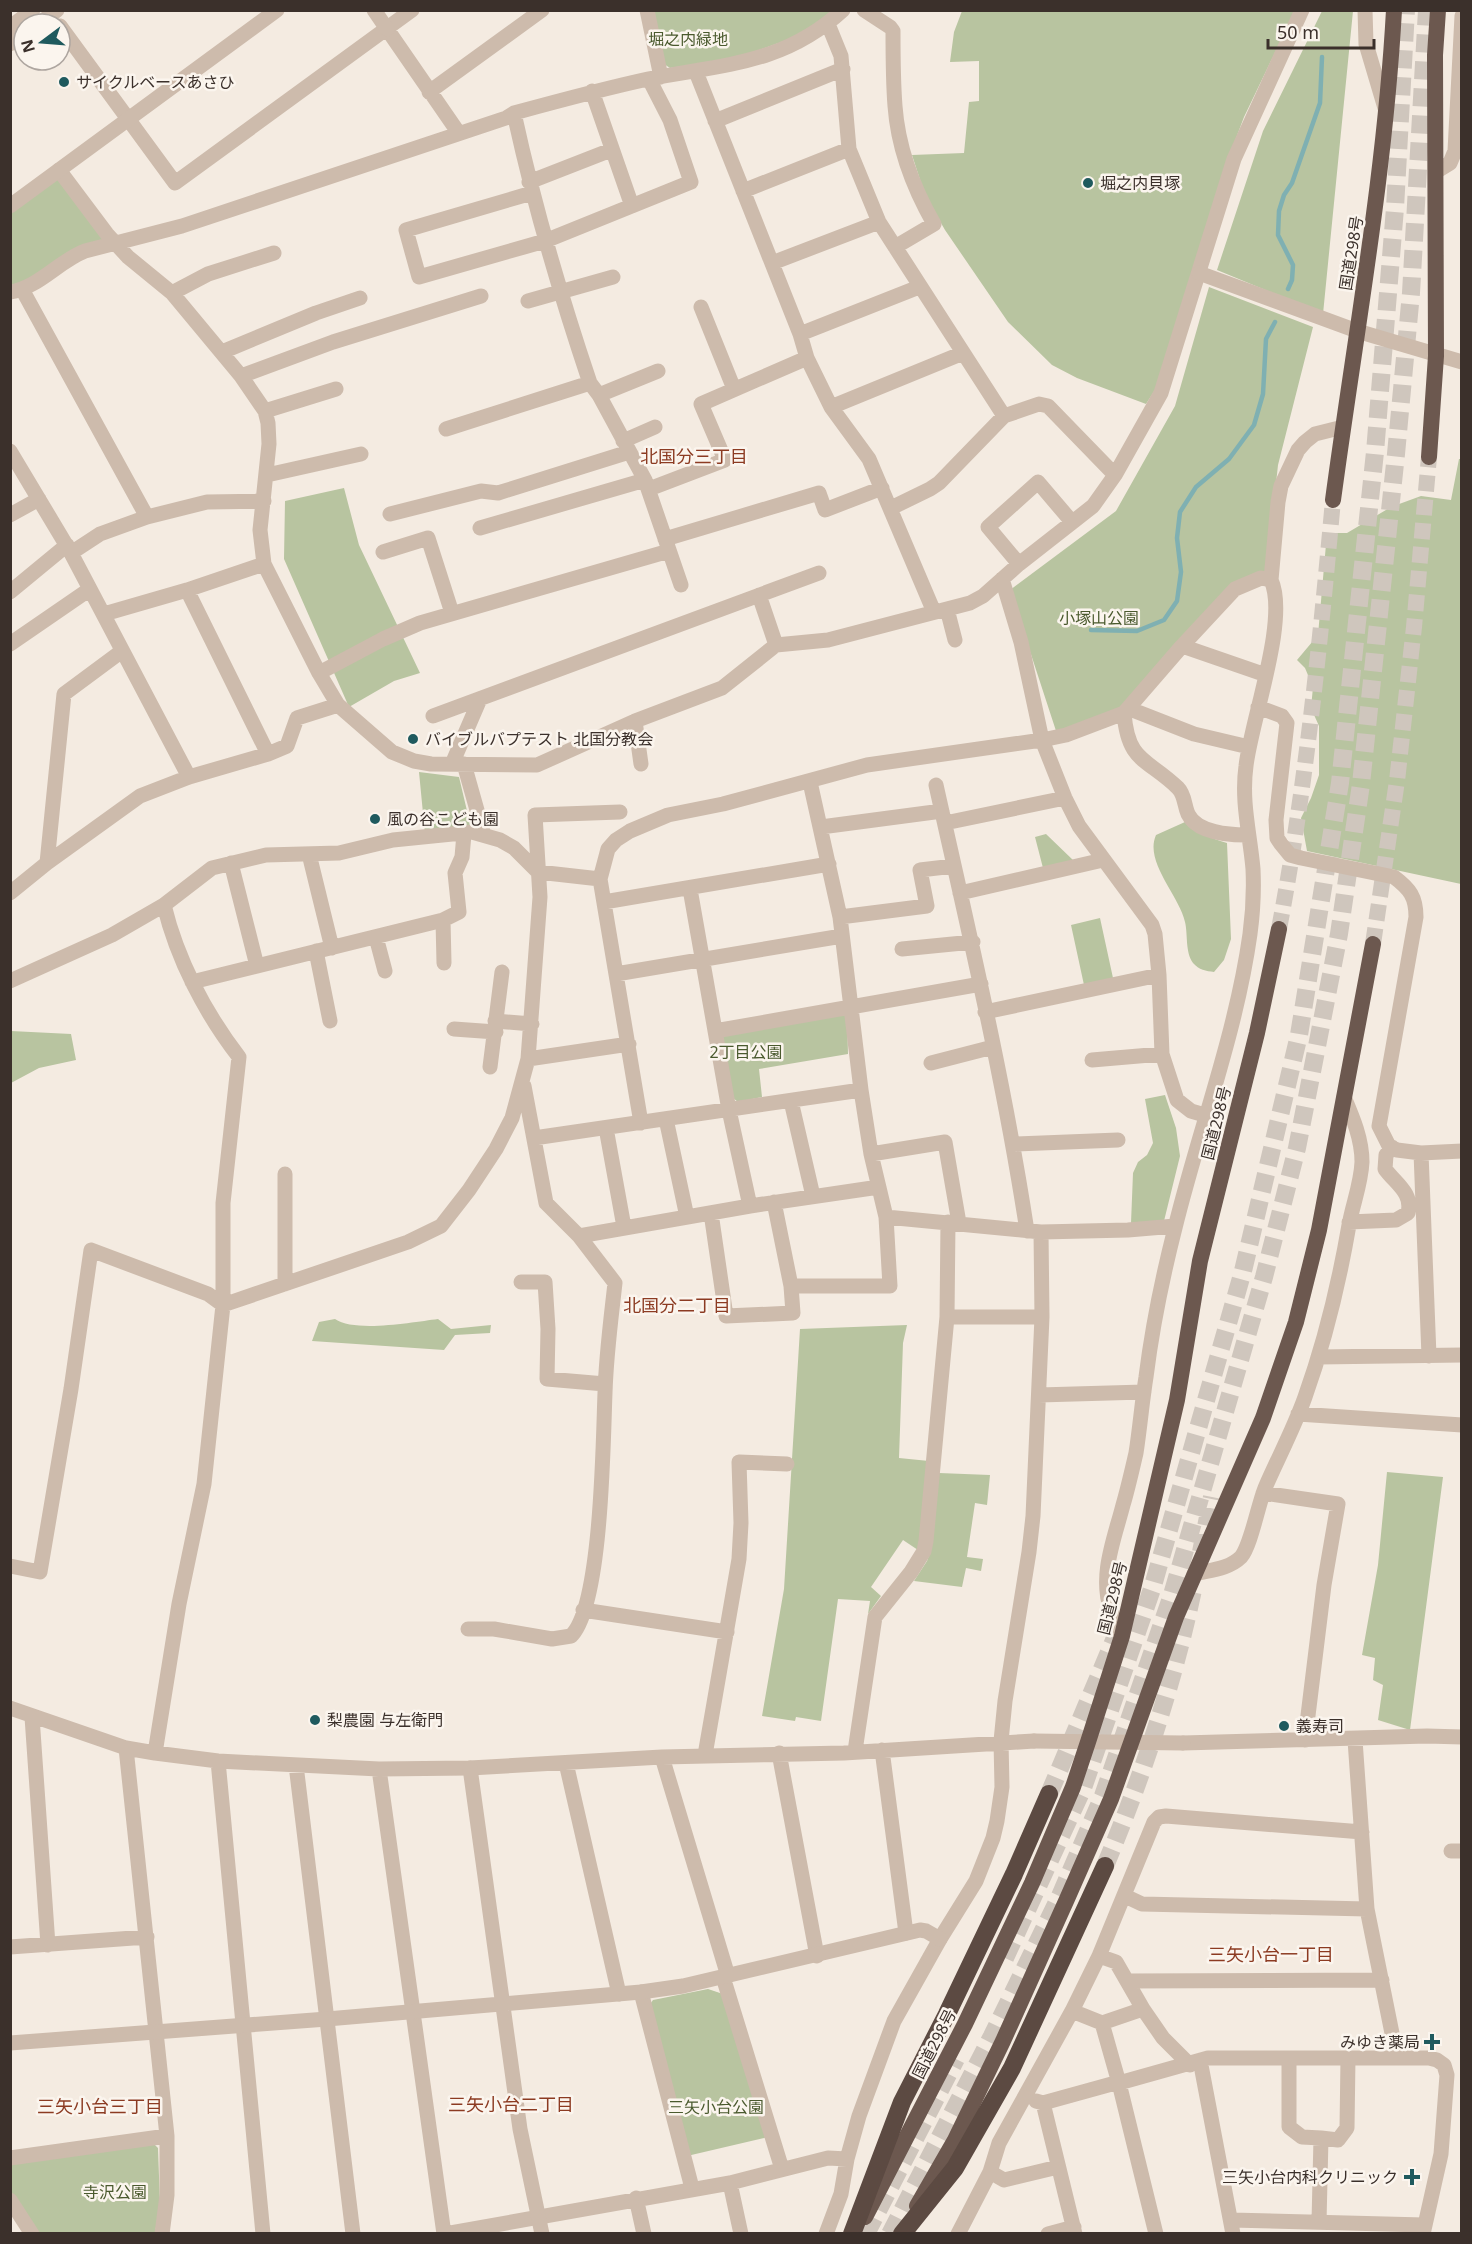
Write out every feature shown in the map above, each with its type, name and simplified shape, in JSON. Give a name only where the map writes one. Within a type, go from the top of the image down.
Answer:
[{"type":"highway","name":"国道298号","points":[[1333,500],[1377,206],[1387,114],[1394,10]]},
{"type":"highway","points":[[1429,457],[1436,356],[1435,55],[1438,10]]},
{"type":"highway","name":"国道298号","points":[[854,2234],[965,2024],[1073,1787],[1088,1742],[1122,1636],[1177,1400],[1200,1261],[1257,1033],[1279,928]]},
{"type":"highway","points":[[902,2234],[955,2140],[1003,2041],[1111,1799],[1176,1617],[1263,1418],[1296,1322],[1319,1230],[1373,944]]},
{"type":"highway","points":[[854,2234],[902,2102],[968,1971],[1049,1794]]},
{"type":"highway","points":[[902,2234],[955,2168],[1012,2068],[1106,1866]]},
{"type":"street","points":[[10,27],[33,10]]},
{"type":"street","points":[[10,206],[277,10]]},
{"type":"street","points":[[374,10],[458,132]]},
{"type":"street","points":[[72,41],[175,183],[412,10]]},
{"type":"street","points":[[429,92],[542,10]]},
{"type":"street","points":[[611,150],[531,188],[406,230],[419,277],[545,241],[691,182],[655,78],[647,10]]},
{"type":"street","points":[[147,517],[17,291],[69,257],[115,242],[182,226],[458,132],[506,118],[514,113],[592,91],[696,72],[775,54],[807,39],[843,10]]},
{"type":"street","points":[[864,10],[890,27],[893,32],[897,125],[920,199],[934,224],[895,247]]},
{"type":"street","points":[[59,170],[128,257],[172,293],[242,376],[264,411],[269,434],[260,530],[264,564],[319,673],[338,705],[392,752],[414,761],[537,765],[635,721],[722,688],[776,645],[828,640],[970,603],[983,596],[1019,564],[1093,506],[1115,475],[1161,393],[1234,159],[1302,10]]},
{"type":"street","points":[[1365,10],[1366,44],[1387,114]]},
{"type":"street","points":[[1437,171],[1450,163],[1455,151],[1461,16]]},
{"type":"street","points":[[828,24],[841,56],[849,149],[879,222],[1004,416]]},
{"type":"street","points":[[715,121],[843,69]]},
{"type":"street","points":[[696,72],[800,334],[807,358],[831,407],[869,459],[955,640]]},
{"type":"street","points":[[592,91],[632,206]]},
{"type":"street","points":[[514,113],[531,188],[560,292],[595,389],[647,484],[681,585]]},
{"type":"street","points":[[743,191],[849,149]]},
{"type":"street","points":[[772,263],[879,222]]},
{"type":"street","points":[[172,293],[208,274],[274,253]]},
{"type":"street","points":[[1199,273],[1357,331],[1461,362]]},
{"type":"street","points":[[528,301],[613,277]]},
{"type":"street","points":[[800,334],[919,287]]},
{"type":"street","points":[[242,376],[333,342],[480,296]]},
{"type":"street","points":[[222,352],[316,313],[360,298]]},
{"type":"street","points":[[700,307],[734,389]]},
{"type":"street","points":[[831,407],[963,353]]},
{"type":"street","points":[[480,528],[647,484],[725,460],[701,404],[807,358]]},
{"type":"street","points":[[446,429],[658,371]]},
{"type":"street","points":[[264,411],[336,389]]},
{"type":"street","points":[[891,508],[939,483],[1004,416],[1039,404],[1048,406],[1115,475]]},
{"type":"street","points":[[390,513],[481,491],[498,493],[626,447],[655,427]]},
{"type":"street","points":[[1122,1636],[1110,1610],[1108,1556],[1124,1505],[1135,1456],[1144,1392],[1175,1226],[1224,1055],[1250,933],[1253,899],[1252,868],[1244,794],[1249,747],[1272,644],[1276,602],[1275,588],[1271,580],[1278,502],[1281,486],[1298,450],[1315,434],[1343,427]]},
{"type":"street","points":[[10,451],[69,549],[189,777]]},
{"type":"street","points":[[267,474],[361,453]]},
{"type":"street","points":[[1019,564],[988,527],[1038,482],[1072,522]]},
{"type":"street","points":[[319,673],[383,639],[420,623],[667,545],[819,493],[825,510],[882,488]]},
{"type":"street","points":[[10,515],[39,499]]},
{"type":"street","points":[[10,592],[69,549],[100,534],[147,517],[207,502],[264,501]]},
{"type":"street","points":[[383,552],[428,538],[452,613]]},
{"type":"street","points":[[104,614],[187,590],[264,564]]},
{"type":"street","points":[[433,716],[819,573]]},
{"type":"street","points":[[641,1123],[600,879],[608,849],[615,840],[668,815],[810,782],[867,765],[1066,735],[1127,711],[1182,646],[1235,589],[1261,578],[1271,580]]},
{"type":"street","points":[[1002,579],[1021,642],[1042,740],[1065,798],[1079,826],[1152,925],[1159,975],[1162,1054],[1178,1100],[1191,1111],[1208,1116]]},
{"type":"street","points":[[10,644],[90,589]]},
{"type":"street","points":[[187,590],[268,754]]},
{"type":"street","points":[[759,595],[776,645]]},
{"type":"street","points":[[1182,646],[1266,675]]},
{"type":"street","points":[[47,862],[64,694],[122,651]]},
{"type":"street","points":[[480,699],[458,764],[484,835]]},
{"type":"street","points":[[10,893],[47,862],[140,796],[189,777],[268,754],[287,746],[297,718],[338,705]]},
{"type":"street","points":[[1258,707],[1282,716],[1287,723],[1276,820],[1277,838],[1285,850],[1301,858],[1394,877],[1407,886],[1413,895],[1416,916],[1388,1082],[1380,1116],[1383,1135],[1392,1147],[1405,1152],[1461,1151]]},
{"type":"street","points":[[1127,711],[1194,734],[1249,747]]},
{"type":"street","points":[[1127,711],[1128,738],[1135,753],[1182,792],[1188,815],[1192,820],[1199,825],[1230,835],[1247,835]]},
{"type":"street","points":[[635,721],[641,764]]},
{"type":"street","points":[[791,1286],[890,1286],[886,1217],[871,1154],[861,1090],[840,917],[810,782]]},
{"type":"street","points":[[826,2234],[841,2194],[847,2159],[862,2108],[894,2021],[976,1881],[993,1838],[1002,1787],[1001,1741],[1005,1701],[1030,1543],[1042,1317],[1034,1231],[993,1047],[973,942],[936,784]]},
{"type":"street","points":[[821,827],[944,817],[1065,798]]},
{"type":"street","points":[[223,1305],[408,1242],[441,1226],[469,1190],[496,1149],[512,1118],[523,1083],[532,1024],[540,897],[535,815],[620,812]]},
{"type":"street","points":[[10,981],[112,934],[164,905],[212,868],[266,855],[339,853],[393,840],[472,832],[514,848],[538,872],[600,879]]},
{"type":"street","points":[[192,982],[443,920],[459,912],[455,873],[462,857],[464,834]]},
{"type":"street","points":[[309,854],[332,948]]},
{"type":"street","points":[[960,892],[1036,877],[1104,860]]},
{"type":"street","points":[[231,863],[257,966]]},
{"type":"street","points":[[604,902],[829,864]]},
{"type":"street","points":[[840,917],[927,906],[920,870],[954,866]]},
{"type":"street","points":[[690,889],[729,1110],[750,1206]]},
{"type":"street","points":[[155,1753],[179,1604],[204,1484],[223,1305],[224,1203],[238,1057],[222,1035],[192,982],[169,926],[164,905]]},
{"type":"street","points":[[443,920],[444,963]]},
{"type":"street","points":[[616,974],[842,936]]},
{"type":"street","points":[[376,937],[385,971]]},
{"type":"street","points":[[902,949],[973,942]]},
{"type":"street","points":[[316,951],[330,1021]]},
{"type":"street","points":[[490,1067],[502,972]]},
{"type":"street","points":[[986,1012],[1159,975]]},
{"type":"street","points":[[715,1031],[981,984]]},
{"type":"street","points":[[454,1029],[532,1024]]},
{"type":"street","points":[[528,1059],[629,1044]]},
{"type":"street","points":[[931,1063],[993,1047]]},
{"type":"street","points":[[1092,1060],[1162,1054]]},
{"type":"street","points":[[468,1629],[494,1629],[547,1638],[571,1636],[576,1631],[589,1598],[596,1546],[605,1384],[615,1283],[579,1236],[546,1203],[523,1083]]},
{"type":"street","points":[[534,1138],[861,1090]]},
{"type":"street","points":[[1194,1574],[1223,1568],[1241,1556],[1246,1547],[1263,1492],[1298,1414],[1318,1357],[1342,1266],[1349,1222],[1359,1188],[1362,1162],[1360,1142],[1344,1097]]},
{"type":"street","points":[[791,1101],[813,1196]]},
{"type":"street","points":[[666,1119],[687,1216]]},
{"type":"street","points":[[606,1128],[624,1227]]},
{"type":"street","points":[[1014,1144],[1118,1140]]},
{"type":"street","points":[[855,1751],[875,1617],[919,1561],[926,1541],[947,1317],[953,1223],[945,1142],[871,1154]]},
{"type":"street","points":[[1349,1222],[1396,1220],[1408,1213],[1410,1206],[1406,1193],[1385,1169],[1386,1155],[1392,1147]]},
{"type":"street","points":[[1421,1153],[1429,1356]]},
{"type":"street","points":[[285,1174],[285,1284]]},
{"type":"street","points":[[579,1236],[687,1216],[879,1187]]},
{"type":"street","points":[[711,1213],[726,1316],[793,1313],[791,1286],[774,1202]]},
{"type":"street","points":[[886,1217],[1034,1231],[1128,1230],[1175,1226]]},
{"type":"street","points":[[10,1566],[40,1572],[71,1389],[91,1250],[208,1294],[223,1305]]},
{"type":"street","points":[[521,1282],[545,1282],[548,1379],[605,1384]]},
{"type":"street","points":[[947,1317],[1042,1317]]},
{"type":"street","points":[[1318,1357],[1461,1355]]},
{"type":"street","points":[[1039,1395],[1144,1392]]},
{"type":"street","points":[[1298,1414],[1461,1425]]},
{"type":"street","points":[[705,1755],[739,1559],[741,1523],[739,1462],[787,1464]]},
{"type":"street","points":[[1263,1492],[1338,1504],[1324,1585],[1305,1740]]},
{"type":"street","points":[[583,1610],[727,1632]]},
{"type":"street","points":[[10,1708],[126,1748],[155,1753],[218,1761],[379,1769],[470,1768],[705,1755],[882,1750],[1034,1740],[1183,1743],[1461,1737]]},
{"type":"street","points":[[33,1717],[48,1945]]},
{"type":"street","points":[[1355,1740],[1367,1909],[1396,2058]]},
{"type":"street","points":[[126,1748],[167,2136],[167,2195],[162,2234]]},
{"type":"street","points":[[882,1750],[906,1933]]},
{"type":"street","points":[[779,1753],[817,1956]]},
{"type":"street","points":[[662,1757],[782,2169]]},
{"type":"street","points":[[218,1761],[263,2234]]},
{"type":"street","points":[[566,1763],[620,1994]]},
{"type":"street","points":[[296,1765],[353,2234]]},
{"type":"street","points":[[470,1768],[520,2129],[542,2234]]},
{"type":"street","points":[[379,1769],[445,2234],[730,2183],[828,2158],[847,2159]]},
{"type":"street","points":[[958,2234],[990,2172],[999,2144],[1100,1956],[1154,1822],[1159,1816],[1362,1832]]},
{"type":"street","points":[[1125,1896],[1142,1904],[1367,1909]]},
{"type":"street","points":[[10,2043],[640,1992],[683,1986],[920,1930],[940,1939]]},
{"type":"street","points":[[10,1947],[147,1937]]},
{"type":"street","points":[[1025,2096],[1040,2104],[1195,2063],[1208,2058],[1437,2060],[1444,2065],[1447,2075],[1441,2154],[1424,2229],[1319,2222],[1232,2227],[1195,2063],[1163,2038],[1116,1962],[1100,1956]]},
{"type":"street","points":[[1127,1981],[1382,1980]]},
{"type":"street","points":[[640,1992],[692,2188]]},
{"type":"street","points":[[1072,2011],[1102,2023],[1143,2009]]},
{"type":"street","points":[[1102,2023],[1156,2234]]},
{"type":"street","points":[[1289,2059],[1289,2127],[1302,2137],[1338,2140],[1347,2128],[1348,2058]]},
{"type":"street","points":[[1044,2103],[1074,2230],[1048,2234]]},
{"type":"street","points":[[10,2158],[167,2136]]},
{"type":"street","points":[[1319,2222],[1321,2138]]},
{"type":"street","points":[[990,2172],[1004,2180],[1058,2167]]},
{"type":"street","points":[[730,2183],[741,2234]]},
{"type":"street","points":[[636,2198],[644,2234]]},
{"type":"street","points":[[10,2200],[32,2234]]},
{"type":"green space","name":"堀之内緑地","points":[[656,10],[835,11],[804,34],[731,60],[670,68],[664,64],[653,14]]},
{"type":"green space","points":[[962,11],[1295,11],[1244,117],[1229,157],[1155,390],[1146,404],[1077,378],[1052,365],[1008,322],[945,230],[925,195],[912,155],[964,153],[969,102],[979,101],[979,61],[950,62],[954,32]]},
{"type":"green space","points":[[1322,11],[1353,11],[1323,314],[1217,270],[1263,131]]},
{"type":"green space","points":[[59,170],[115,242],[11,292],[10,206]]},
{"type":"green space","name":"小塚山公園","points":[[1209,287],[1313,327],[1278,465],[1266,576],[1228,589],[1125,708],[1058,737],[1010,590],[1116,511],[1175,406]]},
{"type":"green space","points":[[1459,459],[1461,459],[1461,884],[1307,851],[1301,818],[1319,775],[1319,726],[1311,708],[1313,687],[1305,668],[1297,660],[1318,635],[1327,533],[1347,533],[1391,507],[1421,496],[1451,500]]},
{"type":"green space","points":[[344,488],[359,545],[420,673],[394,681],[349,707],[284,559],[285,501]]},
{"type":"green space","points":[[419,772],[459,777],[472,832],[425,834]]},
{"type":"green space","points":[[1185,822],[1198,833],[1227,843],[1231,939],[1224,960],[1214,972],[1200,969],[1190,959],[1182,912],[1158,867],[1155,856],[1156,835]]},
{"type":"green space","points":[[1046,834],[1074,861],[1043,868],[1035,837]]},
{"type":"green space","points":[[1100,918],[1113,978],[1084,985],[1071,925]]},
{"type":"green space","name":"2丁目公園","points":[[847,1012],[848,1054],[759,1069],[762,1097],[738,1102],[733,1098],[722,1034]]},
{"type":"green space","points":[[11,1031],[71,1034],[76,1060],[39,1068],[11,1083]]},
{"type":"green space","points":[[1165,1095],[1176,1128],[1180,1156],[1164,1221],[1131,1223],[1133,1173],[1138,1162],[1147,1155],[1153,1143],[1145,1099]]},
{"type":"green space","points":[[335,1319],[344,1323],[370,1326],[438,1319],[451,1329],[491,1325],[490,1333],[455,1335],[444,1350],[312,1341],[319,1322]]},
{"type":"green space","points":[[907,1325],[903,1343],[899,1458],[929,1461],[918,1550],[903,1540],[871,1587],[881,1596],[868,1614],[870,1601],[838,1599],[821,1721],[796,1717],[795,1721],[762,1716],[784,1589],[800,1329]]},
{"type":"green space","points":[[1387,1472],[1443,1477],[1410,1730],[1378,1720],[1383,1685],[1373,1680],[1375,1658],[1362,1655],[1378,1565]]},
{"type":"green space","points":[[939,1473],[990,1475],[987,1505],[975,1503],[967,1557],[983,1559],[981,1571],[966,1568],[962,1587],[914,1581],[930,1553]]},
{"type":"green space","name":"三矢小台公園","points":[[708,1989],[723,1994],[768,2137],[687,2156],[648,2007],[653,2000]]},
{"type":"green space","name":"寺沢公園","points":[[153,2143],[158,2148],[160,2204],[155,2233],[36,2233],[11,2195],[10,2164]]},
{"type":"waterway","points":[[1288,289],[1292,280],[1293,265],[1278,235],[1279,211],[1284,195],[1292,183],[1320,103],[1322,57]]},
{"type":"waterway","points":[[1091,630],[1137,631],[1164,620],[1177,601],[1181,572],[1177,538],[1180,512],[1196,487],[1229,459],[1254,425],[1263,394],[1266,339],[1275,322]]},
{"type":"tunnel","points":[[1005,1958],[1083,1788],[1152,1589],[1243,1271],[1299,1035],[1340,783],[1375,452],[1395,208],[1406,10]]},
{"type":"tunnel","points":[[890,2234],[992,2036],[1060,1896],[1103,1796],[1172,1595],[1264,1277],[1297,1148],[1339,934],[1361,784],[1411,293],[1427,10]]},
{"type":"tunnel","points":[[1373,944],[1397,781],[1429,457]]},
{"type":"tunnel","points":[[1279,929],[1305,769],[1333,500]]},
{"type":"tunnel","points":[[1201,1552],[1212,1497]]},
{"type":"tunnel","points":[[1105,1866],[1156,1728],[1177,1657],[1194,1585]]},
{"type":"tunnel","points":[[1049,1794],[1115,1638]]},
{"type":"tunnel","points":[[866,2234],[956,2059]]},
{"type":"place","name":"サイクルベースあさひ","points":[[64,82]]},
{"type":"place","name":"堀之内貝塚","points":[[1088,183]]},
{"type":"place","name":"バイブルバプテスト 北国分教会","points":[[413,739]]},
{"type":"place","name":"風の谷こども園","points":[[375,819]]},
{"type":"place","name":"梨農園 与左衛門","points":[[315,1720]]},
{"type":"place","name":"義寿司","points":[[1284,1726]]},
{"type":"place","name":"みゆき薬局","points":[[1432,2042]]},
{"type":"place","name":"三矢小台内科クリニック","points":[[1412,2177]]},
{"type":"district","name":"北国分三丁目","points":[[694,456]]},
{"type":"district","name":"北国分二丁目","points":[[677,1305]]},
{"type":"district","name":"三矢小台一丁目","points":[[1271,1954]]},
{"type":"district","name":"三矢小台二丁目","points":[[511,2104]]},
{"type":"district","name":"三矢小台三丁目","points":[[100,2106]]}]
